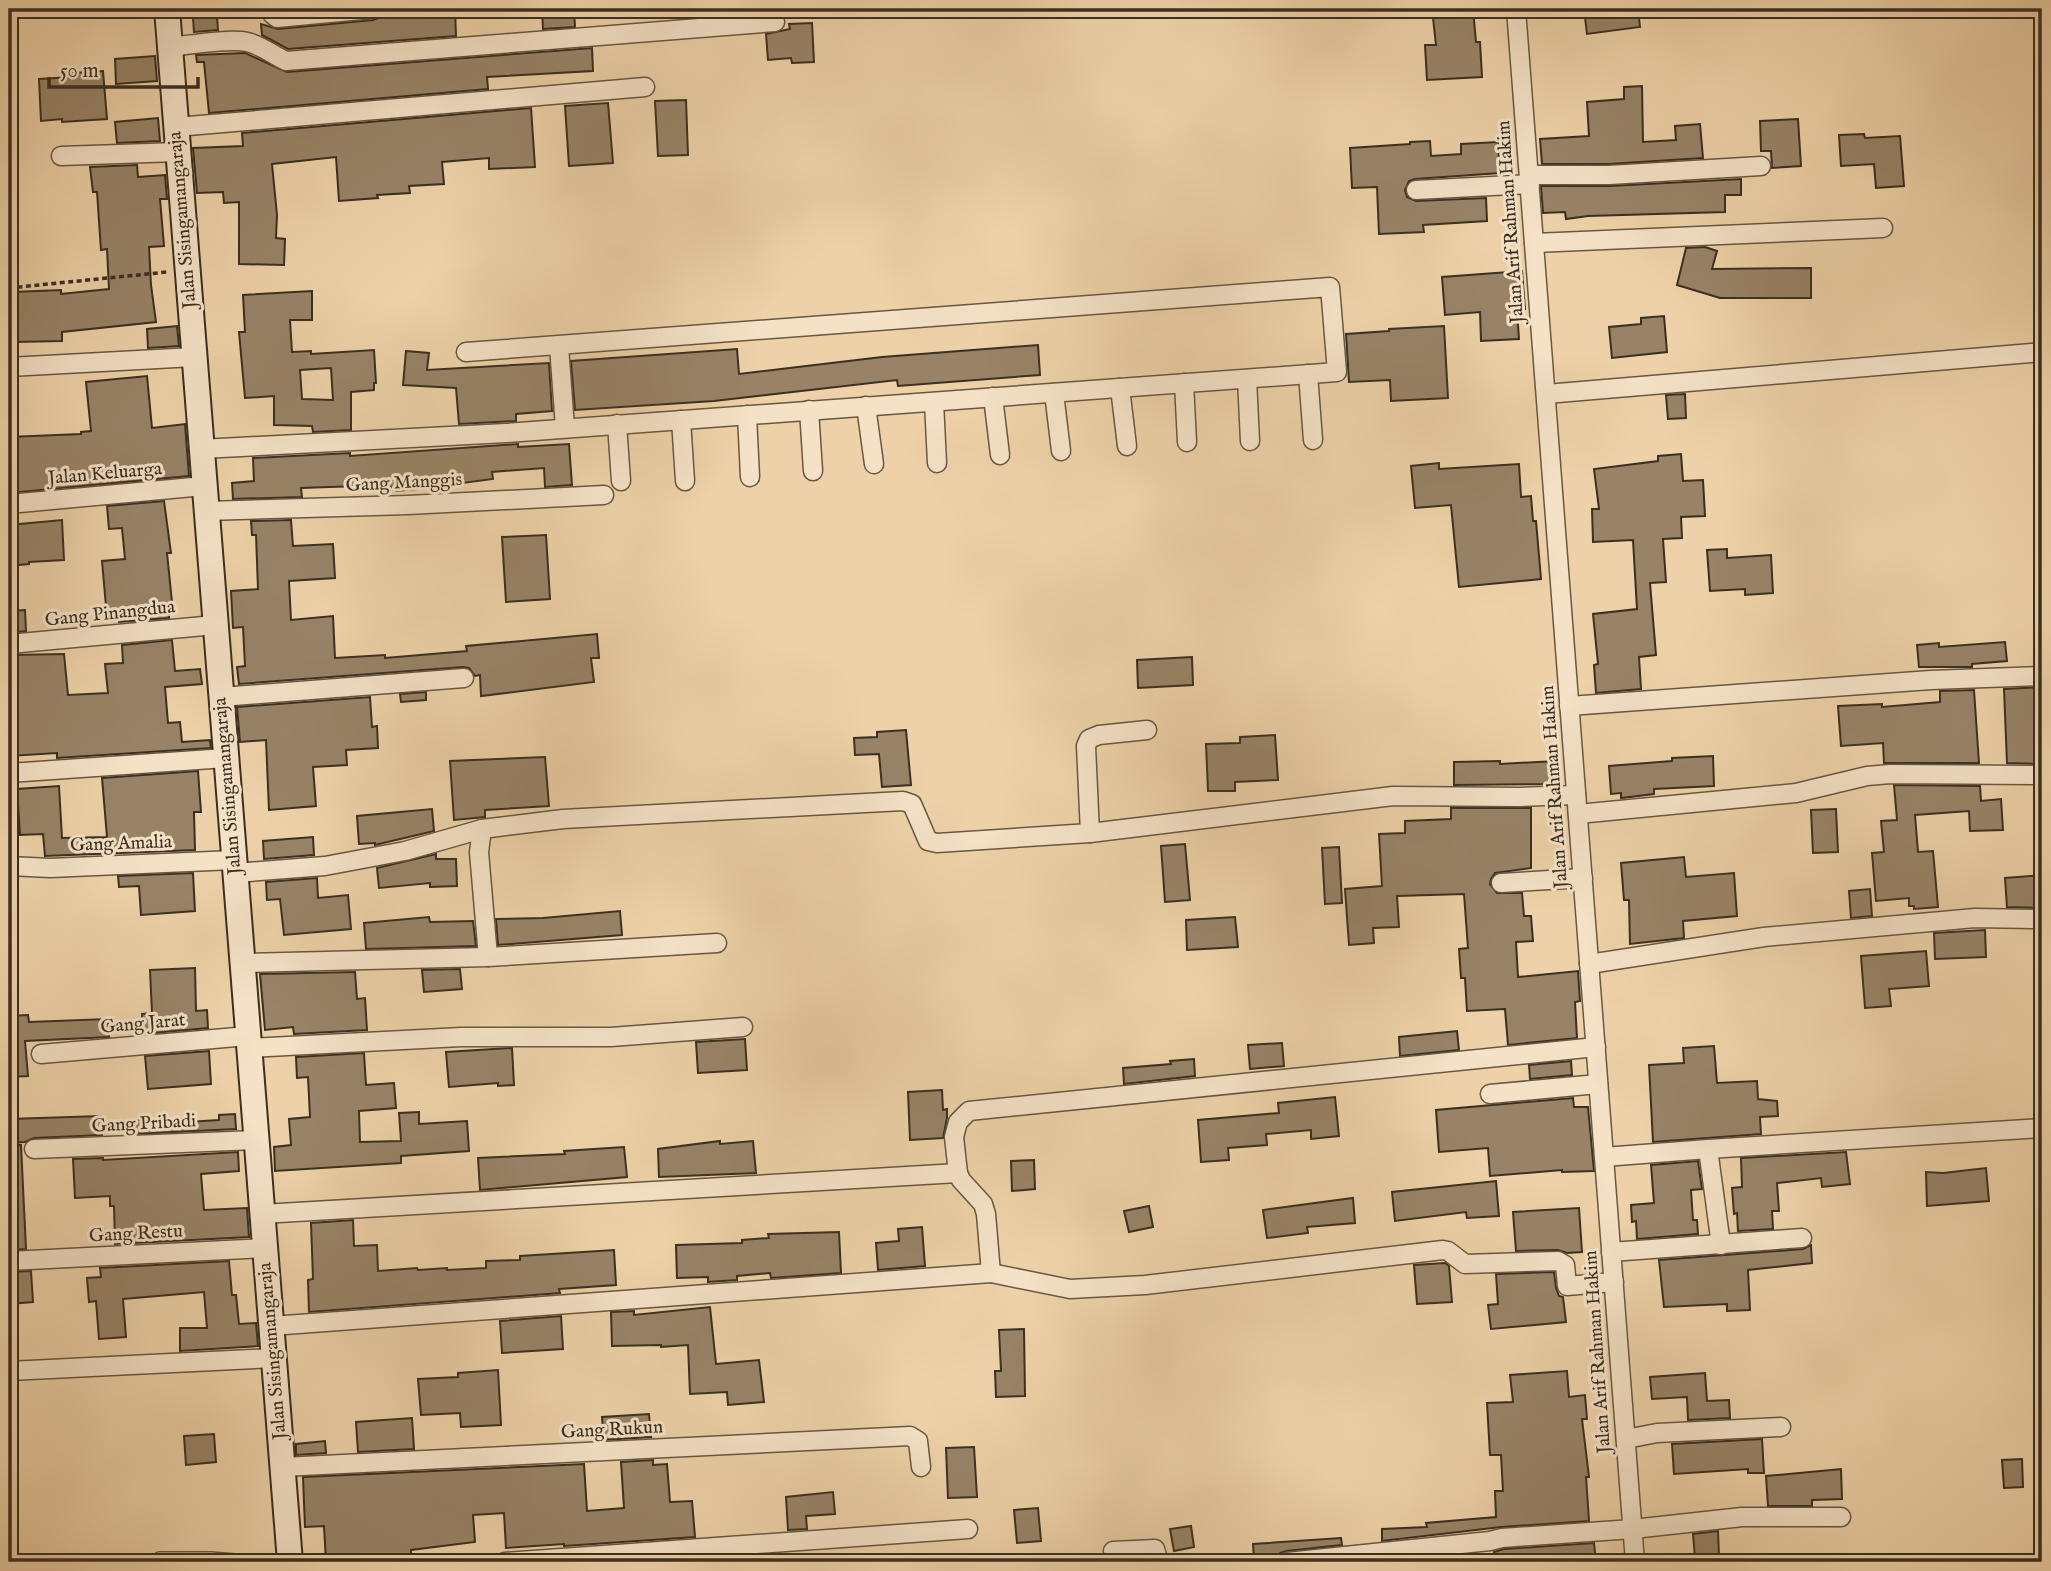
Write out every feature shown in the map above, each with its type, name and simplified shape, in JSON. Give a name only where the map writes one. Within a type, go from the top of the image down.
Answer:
[{"type":"street","name":"Jalan Sisingamangaraja","points":[[167,9],[290,1562]]},
{"type":"street","points":[[271,9],[277,18],[372,9]]},
{"type":"street","name":"Jalan Arif Rahman Hakim","points":[[1516,9],[1635,1562]]},
{"type":"street","points":[[169,47],[243,41],[257,45],[286,61],[775,22]]},
{"type":"street","points":[[176,127],[645,87]]},
{"type":"street","points":[[61,156],[178,152]]},
{"type":"street","points":[[1416,190],[1529,179],[1761,166]]},
{"type":"street","points":[[1534,243],[1883,228]]},
{"type":"street","points":[[201,449],[565,428],[1337,372],[1330,287],[466,352]]},
{"type":"street","points":[[559,346],[565,428]]},
{"type":"street","points":[[1546,394],[2042,352]]},
{"type":"street","points":[[9,367],[194,357]]},
{"type":"street","points":[[1308,374],[1313,440]]},
{"type":"street","points":[[1247,379],[1250,441]]},
{"type":"street","points":[[1184,383],[1187,442]]},
{"type":"street","points":[[1120,388],[1127,446]]},
{"type":"street","points":[[1054,393],[1060,451]]},
{"type":"street","points":[[993,397],[1000,455]]},
{"type":"street","points":[[934,402],[937,463]]},
{"type":"street","points":[[866,406],[874,464]]},
{"type":"street","points":[[809,410],[813,471]]},
{"type":"street","points":[[747,415],[750,477]]},
{"type":"street","points":[[681,420],[685,481]]},
{"type":"street","points":[[617,424],[621,481]]},
{"type":"street","name":"Jalan Keluarga","points":[[9,504],[204,486]]},
{"type":"street","name":"Gang Manggis","points":[[206,511],[408,505],[604,495]]},
{"type":"street","name":"Gang Pinangdua","points":[[9,644],[215,625]]},
{"type":"street","points":[[1569,706],[1931,680],[2042,676]]},
{"type":"street","points":[[221,697],[464,678]]},
{"type":"street","points":[[1147,730],[1099,735],[1089,739],[1086,746],[1090,833],[1393,796],[1576,795]]},
{"type":"street","points":[[9,773],[226,758]]},
{"type":"street","points":[[1578,814],[1796,793],[1867,776],[1890,774],[2042,775]]},
{"type":"street","name":"Gang Amalia","points":[[9,866],[326,866],[405,851],[482,829],[563,819],[903,802],[912,804],[928,841],[937,843],[1090,833]]},
{"type":"street","points":[[482,829],[479,852],[488,957]]},
{"type":"street","points":[[1501,883],[1583,878]]},
{"type":"street","points":[[1589,964],[1764,937],[1975,918],[2042,919]]},
{"type":"street","points":[[242,962],[488,957],[717,943]]},
{"type":"street","name":"Gang Jarat","points":[[41,1054],[249,1042],[611,1037],[743,1027]]},
{"type":"street","points":[[991,1273],[983,1203],[958,1174],[954,1137],[958,1122],[969,1111],[1595,1047]]},
{"type":"street","points":[[1490,1094],[1598,1084]]},
{"type":"street","points":[[1604,1157],[2042,1128]]},
{"type":"street","name":"Gang Pribadi","points":[[34,1149],[256,1140]]},
{"type":"street","points":[[1709,1150],[1721,1245]]},
{"type":"street","points":[[262,1214],[958,1174]]},
{"type":"street","points":[[1611,1252],[1802,1238]]},
{"type":"street","name":"Gang Restu","points":[[9,1261],[265,1248]]},
{"type":"street","points":[[271,1326],[991,1273],[1070,1289],[1145,1284],[1443,1250],[1465,1264],[1559,1261],[1565,1265],[1567,1286],[1614,1282]]},
{"type":"street","points":[[9,1371],[274,1358]]},
{"type":"street","points":[[1626,1439],[1657,1433],[1781,1427]]},
{"type":"street","name":"Gang Rukun","points":[[282,1467],[910,1436],[918,1441],[921,1467]]},
{"type":"street","points":[[1287,1562],[1502,1538],[1633,1529],[1742,1517],[1841,1517]]},
{"type":"street","points":[[505,1562],[968,1528]]},
{"type":"street","points":[[1113,1551],[1155,1549],[1159,1562]]},
{"type":"lane","points":[[159,1557],[211,1557],[272,1562]]},
{"type":"path","points":[[9,288],[187,271]]},
{"type":"building","points":[[386,9],[455,9],[456,36],[288,49],[262,35],[261,24],[278,29],[373,20],[379,18]]},
{"type":"building","points":[[542,9],[574,9],[575,27],[543,29]]},
{"type":"building","points":[[1432,9],[1473,9],[1476,42],[1480,42],[1482,77],[1427,80],[1425,45],[1436,45]]},
{"type":"building","points":[[1584,9],[1638,9],[1640,27],[1587,34]]},
{"type":"building","points":[[217,16],[218,30],[194,32],[193,18]]},
{"type":"building","points":[[812,23],[814,62],[792,63],[791,58],[768,60],[766,34],[790,29],[789,24]]},
{"type":"building","points":[[592,48],[593,71],[487,77],[488,89],[209,113],[204,62],[197,62],[196,55],[245,53],[287,72]]},
{"type":"building","points":[[155,56],[157,81],[116,84],[115,59]]},
{"type":"building","points":[[103,71],[107,119],[41,121],[39,79],[73,77],[73,73]]},
{"type":"building","points":[[1642,86],[1643,142],[1676,140],[1675,126],[1700,124],[1703,158],[1609,164],[1542,164],[1540,139],[1589,136],[1587,102],[1624,99],[1624,87]]},
{"type":"building","points":[[686,100],[688,155],[658,156],[655,101]]},
{"type":"building","points":[[608,103],[613,163],[569,166],[565,106]]},
{"type":"building","points":[[531,108],[535,167],[489,169],[489,158],[442,162],[444,184],[409,186],[410,193],[339,201],[336,157],[272,164],[277,215],[276,238],[285,239],[284,265],[239,264],[239,202],[224,203],[223,192],[197,193],[193,148],[243,146],[242,133]]},
{"type":"building","points":[[158,118],[160,141],[117,143],[115,122]]},
{"type":"building","points":[[1798,119],[1801,166],[1772,168],[1771,151],[1761,151],[1760,121]]},
{"type":"building","points":[[1864,134],[1865,138],[1900,136],[1904,186],[1876,188],[1874,164],[1841,166],[1839,135]]},
{"type":"building","points":[[1430,141],[1431,156],[1461,154],[1461,144],[1498,142],[1500,173],[1415,179],[1409,181],[1405,190],[1407,197],[1416,201],[1486,198],[1487,221],[1423,225],[1424,232],[1379,234],[1377,187],[1352,188],[1350,148]]},
{"type":"building","points":[[137,165],[138,177],[165,175],[167,199],[160,199],[164,246],[149,247],[156,322],[62,332],[62,341],[15,342],[13,292],[61,290],[61,294],[109,289],[107,249],[101,250],[97,192],[93,192],[90,167]]},
{"type":"building","points":[[1741,179],[1741,195],[1725,195],[1725,212],[1566,219],[1565,212],[1543,213],[1541,186],[1610,186]]},
{"type":"building","points":[[1705,247],[1717,251],[1712,269],[1811,268],[1811,298],[1720,298],[1677,285],[1686,248]]},
{"type":"building","points":[[1522,271],[1525,309],[1517,310],[1519,339],[1481,341],[1480,312],[1445,315],[1442,277]]},
{"type":"building","points":[[312,291],[312,320],[290,320],[292,352],[311,351],[311,354],[374,350],[374,390],[351,392],[351,430],[313,432],[312,426],[274,425],[274,396],[245,398],[239,332],[245,332],[243,295]],"holes":[[[331,368],[333,400],[302,399],[300,370]]]},
{"type":"building","points":[[1664,316],[1667,352],[1612,358],[1609,327],[1641,324],[1641,318]]},
{"type":"building","points":[[177,326],[179,346],[148,348],[147,329]]},
{"type":"building","points":[[1444,326],[1448,398],[1391,401],[1390,380],[1349,382],[1346,334]]},
{"type":"building","points":[[1038,345],[1040,375],[898,386],[897,380],[714,401],[575,410],[571,361],[737,349],[739,374],[882,357]]},
{"type":"building","points":[[406,351],[429,353],[427,370],[549,363],[552,411],[516,414],[516,421],[459,424],[456,388],[403,385]]},
{"type":"building","points":[[147,376],[152,428],[185,424],[189,476],[9,493],[9,437],[81,434],[91,431],[86,382]]},
{"type":"building","points":[[1685,394],[1686,418],[1668,419],[1666,395]]},
{"type":"building","points":[[518,444],[518,447],[569,444],[572,485],[545,487],[544,468],[492,472],[493,479],[447,485],[448,492],[430,492],[430,488],[396,491],[396,487],[359,489],[359,486],[301,488],[302,497],[233,499],[232,483],[254,481],[253,458],[350,453],[350,456]]},
{"type":"building","points":[[1681,454],[1683,481],[1703,480],[1705,516],[1681,517],[1682,538],[1663,539],[1666,582],[1650,583],[1656,655],[1639,657],[1641,689],[1596,693],[1594,665],[1598,664],[1593,614],[1637,609],[1633,540],[1593,542],[1592,509],[1599,509],[1594,469],[1658,461],[1658,456]]},
{"type":"building","points":[[1439,463],[1439,469],[1519,464],[1521,497],[1531,496],[1533,521],[1536,521],[1541,579],[1459,587],[1451,505],[1415,508],[1411,466]]},
{"type":"building","points":[[164,501],[171,553],[167,553],[173,612],[169,612],[169,618],[119,622],[119,617],[107,618],[102,561],[125,559],[122,528],[109,529],[107,506]]},
{"type":"building","points":[[62,520],[64,560],[9,566],[9,525]]},
{"type":"building","points":[[291,520],[293,546],[333,544],[335,578],[289,581],[291,620],[333,616],[335,658],[385,655],[385,658],[467,651],[466,646],[597,634],[599,658],[591,658],[594,682],[481,696],[480,675],[475,676],[469,668],[463,667],[239,684],[237,667],[245,666],[243,627],[233,628],[231,591],[258,589],[256,535],[252,535],[251,521]]},
{"type":"building","points":[[546,535],[550,599],[506,602],[502,537]]},
{"type":"building","points":[[1727,549],[1727,558],[1771,555],[1773,593],[1745,595],[1745,589],[1710,591],[1707,550]]},
{"type":"building","points":[[25,610],[26,631],[9,633],[9,611]]},
{"type":"building","points":[[172,640],[175,671],[200,669],[202,684],[165,687],[168,723],[180,722],[182,742],[210,740],[211,748],[57,758],[57,753],[9,756],[9,734],[12,734],[9,655],[64,654],[68,695],[108,693],[105,664],[123,663],[122,645]]},
{"type":"building","points":[[2005,642],[2007,661],[1972,664],[1972,667],[1919,667],[1917,645],[1939,643],[1939,647]]},
{"type":"building","points":[[1192,657],[1193,685],[1138,688],[1137,660]]},
{"type":"building","points":[[2042,687],[2042,764],[2007,763],[2004,689]]},
{"type":"building","points":[[1974,690],[1979,763],[1884,763],[1883,743],[1841,746],[1838,706],[1882,704],[1882,707],[1940,702],[1940,691]]},
{"type":"building","points":[[426,692],[426,700],[401,702],[400,694]]},
{"type":"building","points":[[370,697],[372,727],[377,726],[378,748],[346,750],[347,765],[313,767],[316,806],[269,810],[266,740],[240,742],[237,707]]},
{"type":"building","points":[[906,730],[911,785],[882,787],[879,754],[855,755],[854,738],[877,737],[877,732]]},
{"type":"building","points":[[1275,735],[1278,780],[1235,782],[1235,791],[1208,791],[1206,744],[1240,743],[1240,737]]},
{"type":"building","points":[[1713,756],[1714,786],[1654,789],[1654,794],[1621,798],[1621,793],[1611,794],[1609,766]]},
{"type":"building","points":[[545,757],[549,806],[485,810],[485,817],[454,820],[450,761]]},
{"type":"building","points":[[1500,761],[1500,764],[1556,761],[1558,784],[1454,785],[1454,762]]},
{"type":"building","points":[[198,771],[201,812],[194,812],[195,850],[45,856],[43,834],[20,835],[17,789],[59,786],[62,838],[107,837],[102,778]]},
{"type":"building","points":[[1894,785],[1980,786],[1981,801],[2001,799],[2003,830],[1970,831],[1969,811],[1915,815],[1918,852],[1933,851],[1938,907],[1914,909],[1914,906],[1909,906],[1909,898],[1876,901],[1872,853],[1884,852],[1881,821],[1897,820]]},
{"type":"building","points":[[1451,808],[1531,808],[1531,868],[1495,873],[1490,884],[1497,893],[1522,893],[1524,916],[1531,916],[1533,941],[1516,942],[1518,977],[1578,971],[1580,1001],[1575,1002],[1577,1038],[1508,1045],[1505,1009],[1467,1011],[1465,978],[1461,978],[1459,949],[1468,948],[1464,894],[1397,896],[1399,927],[1373,928],[1374,943],[1349,945],[1345,889],[1382,886],[1379,834],[1405,833],[1405,821],[1451,819]]},
{"type":"building","points":[[432,809],[434,831],[375,845],[359,844],[357,816]]},
{"type":"building","points":[[1836,809],[1838,852],[1813,853],[1811,810]]},
{"type":"building","points":[[313,837],[314,855],[264,859],[263,841]]},
{"type":"building","points":[[1185,844],[1190,900],[1165,902],[1161,846]]},
{"type":"building","points":[[1339,847],[1342,903],[1325,904],[1322,848]]},
{"type":"building","points":[[436,854],[436,859],[456,859],[457,886],[430,887],[430,883],[379,888],[377,868]]},
{"type":"building","points":[[1684,857],[1686,877],[1734,873],[1737,916],[1683,921],[1684,938],[1630,944],[1629,900],[1624,900],[1621,863]]},
{"type":"building","points":[[193,873],[195,911],[141,915],[139,886],[119,887],[118,876]]},
{"type":"building","points":[[2042,875],[2042,908],[2007,907],[2005,878]]},
{"type":"building","points":[[317,878],[318,898],[348,895],[351,929],[284,935],[280,899],[267,900],[266,882]]},
{"type":"building","points":[[1870,889],[1872,916],[1851,918],[1849,891]]},
{"type":"building","points":[[620,911],[622,935],[498,945],[496,919]]},
{"type":"building","points":[[429,917],[430,922],[473,921],[476,946],[366,949],[364,923]]},
{"type":"building","points":[[1235,917],[1238,947],[1187,950],[1186,920]]},
{"type":"building","points":[[1985,930],[1986,957],[1935,959],[1934,933]]},
{"type":"building","points":[[1926,951],[1929,986],[1889,989],[1891,1006],[1865,1008],[1861,956]]},
{"type":"building","points":[[195,968],[196,1011],[207,1010],[208,1028],[143,1034],[142,1014],[152,1013],[150,970]]},
{"type":"building","points":[[460,969],[462,989],[424,992],[422,970]]},
{"type":"building","points":[[355,972],[357,999],[365,998],[367,1030],[294,1034],[293,1027],[265,1030],[260,974]]},
{"type":"building","points":[[28,1015],[29,1022],[108,1019],[109,1037],[25,1041],[28,1076],[9,1077],[9,1016]]},
{"type":"building","points":[[1457,1031],[1459,1050],[1400,1056],[1399,1037]]},
{"type":"building","points":[[745,1039],[747,1070],[698,1073],[696,1042]]},
{"type":"building","points":[[1282,1043],[1284,1066],[1250,1069],[1248,1045]]},
{"type":"building","points":[[1714,1046],[1717,1083],[1757,1081],[1758,1099],[1777,1101],[1778,1116],[1760,1117],[1761,1134],[1653,1142],[1649,1065],[1684,1063],[1683,1048]]},
{"type":"building","points":[[512,1048],[514,1085],[498,1086],[498,1083],[449,1087],[446,1052]]},
{"type":"building","points":[[209,1051],[211,1084],[148,1089],[145,1056]]},
{"type":"building","points":[[364,1053],[366,1085],[394,1083],[396,1108],[359,1111],[360,1142],[401,1141],[399,1113],[419,1112],[419,1124],[467,1121],[469,1151],[401,1156],[401,1163],[275,1171],[274,1147],[291,1145],[289,1119],[310,1117],[308,1077],[297,1078],[296,1057]]},
{"type":"building","points":[[1194,1059],[1195,1076],[1124,1084],[1123,1068]]},
{"type":"building","points":[[1571,1061],[1572,1075],[1530,1079],[1529,1065]]},
{"type":"building","points":[[942,1090],[943,1110],[947,1109],[943,1138],[910,1140],[908,1092]]},
{"type":"building","points":[[1335,1097],[1339,1136],[1311,1139],[1311,1130],[1266,1134],[1267,1145],[1228,1148],[1229,1160],[1201,1162],[1198,1120],[1279,1113],[1278,1103]]},
{"type":"building","points":[[1573,1098],[1574,1107],[1588,1107],[1594,1171],[1562,1170],[1490,1176],[1488,1148],[1439,1152],[1436,1110]]},
{"type":"building","points":[[235,1114],[236,1129],[135,1134],[135,1120],[171,1123],[219,1120],[219,1115]]},
{"type":"building","points":[[101,1116],[102,1135],[34,1138],[25,1142],[9,1143],[9,1119]]},
{"type":"building","points":[[720,1141],[720,1144],[753,1141],[756,1173],[659,1177],[658,1149]]},
{"type":"building","points":[[9,1145],[21,1145],[26,1249],[9,1250]]},
{"type":"building","points":[[624,1147],[627,1177],[480,1190],[478,1158],[565,1154],[564,1151]]},
{"type":"building","points":[[238,1152],[239,1171],[201,1174],[204,1210],[247,1208],[249,1237],[115,1244],[114,1206],[110,1206],[110,1196],[75,1198],[73,1159],[103,1160]]},
{"type":"building","points":[[1846,1152],[1850,1184],[1822,1187],[1821,1178],[1777,1183],[1779,1211],[1772,1211],[1773,1229],[1738,1231],[1732,1188],[1742,1187],[1741,1158]]},
{"type":"building","points":[[1034,1160],[1035,1189],[1012,1191],[1011,1161]]},
{"type":"building","points":[[1698,1161],[1702,1189],[1691,1190],[1693,1220],[1697,1220],[1698,1234],[1637,1239],[1636,1221],[1632,1222],[1631,1205],[1654,1203],[1651,1165]]},
{"type":"building","points":[[1986,1168],[1989,1201],[1927,1206],[1926,1172],[1943,1173]]},
{"type":"building","points":[[1496,1181],[1499,1216],[1467,1218],[1466,1212],[1395,1221],[1392,1192]]},
{"type":"building","points":[[1353,1198],[1355,1223],[1307,1227],[1308,1233],[1267,1238],[1263,1210]]},
{"type":"building","points":[[1149,1206],[1153,1227],[1129,1232],[1124,1211]]},
{"type":"building","points":[[1579,1208],[1582,1252],[1516,1251],[1513,1212]]},
{"type":"building","points":[[353,1220],[354,1246],[377,1245],[378,1271],[486,1268],[486,1261],[520,1260],[520,1256],[614,1250],[616,1285],[559,1289],[560,1293],[309,1312],[308,1280],[313,1279],[311,1223]]},
{"type":"building","points":[[922,1227],[925,1266],[878,1270],[876,1243],[899,1241],[898,1229]]},
{"type":"building","points":[[839,1232],[841,1273],[771,1278],[770,1273],[737,1276],[737,1280],[708,1282],[708,1277],[677,1278],[676,1245],[742,1243],[742,1240],[769,1238],[768,1234]]},
{"type":"building","points":[[1811,1245],[1812,1263],[1748,1270],[1750,1310],[1727,1311],[1727,1304],[1664,1307],[1659,1260],[1803,1249]]},
{"type":"building","points":[[229,1261],[232,1295],[236,1295],[239,1324],[256,1323],[258,1346],[180,1351],[180,1328],[207,1328],[204,1292],[123,1299],[126,1337],[99,1339],[96,1301],[89,1302],[87,1278],[101,1277],[100,1268]]},
{"type":"building","points":[[1445,1263],[1449,1266],[1452,1302],[1417,1304],[1414,1265]]},
{"type":"building","points":[[31,1271],[33,1302],[9,1304],[9,1272]]},
{"type":"building","points":[[1554,1272],[1556,1288],[1559,1296],[1563,1297],[1566,1322],[1491,1329],[1488,1305],[1498,1304],[1496,1274]]},
{"type":"building","points":[[710,1307],[716,1364],[759,1360],[764,1402],[728,1405],[727,1392],[690,1394],[688,1345],[612,1346],[611,1312],[634,1311],[634,1315]]},
{"type":"building","points":[[561,1316],[563,1349],[502,1353],[500,1321]]},
{"type":"building","points":[[1024,1329],[1025,1396],[996,1397],[995,1371],[1001,1371],[999,1330]]},
{"type":"building","points":[[498,1370],[501,1425],[461,1427],[460,1413],[421,1415],[418,1379],[458,1377],[458,1373]]},
{"type":"building","points":[[1567,1371],[1569,1397],[1585,1395],[1587,1419],[1582,1419],[1589,1477],[1586,1477],[1589,1521],[1501,1527],[1382,1541],[1382,1529],[1427,1527],[1426,1523],[1496,1517],[1495,1491],[1503,1491],[1501,1455],[1490,1455],[1487,1403],[1513,1402],[1510,1375]]},
{"type":"building","points":[[1705,1373],[1707,1401],[1729,1400],[1730,1418],[1688,1420],[1687,1397],[1652,1399],[1650,1377]]},
{"type":"building","points":[[649,1414],[651,1437],[604,1440],[602,1417]]},
{"type":"building","points":[[412,1418],[414,1449],[358,1452],[356,1422]]},
{"type":"building","points":[[214,1434],[216,1462],[186,1465],[184,1436]]},
{"type":"building","points":[[1762,1439],[1764,1473],[1748,1473],[1748,1469],[1674,1474],[1672,1444]]},
{"type":"building","points":[[325,1441],[326,1453],[296,1455],[296,1444]]},
{"type":"building","points":[[974,1447],[977,1497],[948,1498],[946,1448]]},
{"type":"building","points":[[2022,1459],[2023,1487],[2004,1488],[2002,1460]]},
{"type":"building","points":[[653,1460],[653,1465],[667,1464],[670,1502],[692,1501],[695,1537],[506,1548],[504,1513],[473,1515],[475,1542],[411,1550],[411,1555],[382,1557],[382,1562],[326,1562],[324,1526],[305,1527],[303,1477],[584,1464],[587,1511],[624,1508],[621,1462]]},
{"type":"building","points":[[1841,1469],[1842,1499],[1812,1500],[1812,1506],[1768,1506],[1766,1476]]},
{"type":"building","points":[[833,1492],[835,1514],[806,1516],[807,1529],[788,1530],[786,1497]]},
{"type":"building","points":[[1038,1508],[1041,1541],[1017,1543],[1014,1510]]},
{"type":"building","points":[[1191,1526],[1194,1547],[1174,1551],[1170,1529]]},
{"type":"building","points":[[1718,1531],[1719,1556],[1695,1558],[1693,1534]]},
{"type":"building","points":[[1341,1538],[1342,1545],[1286,1551],[1280,1553],[1276,1559],[1254,1560],[1253,1544]]},
{"type":"building","points":[[1594,1543],[1596,1562],[1495,1562],[1494,1552],[1504,1549]]},
{"type":"building","points":[[1453,1556],[1454,1562],[1395,1562]]}]
